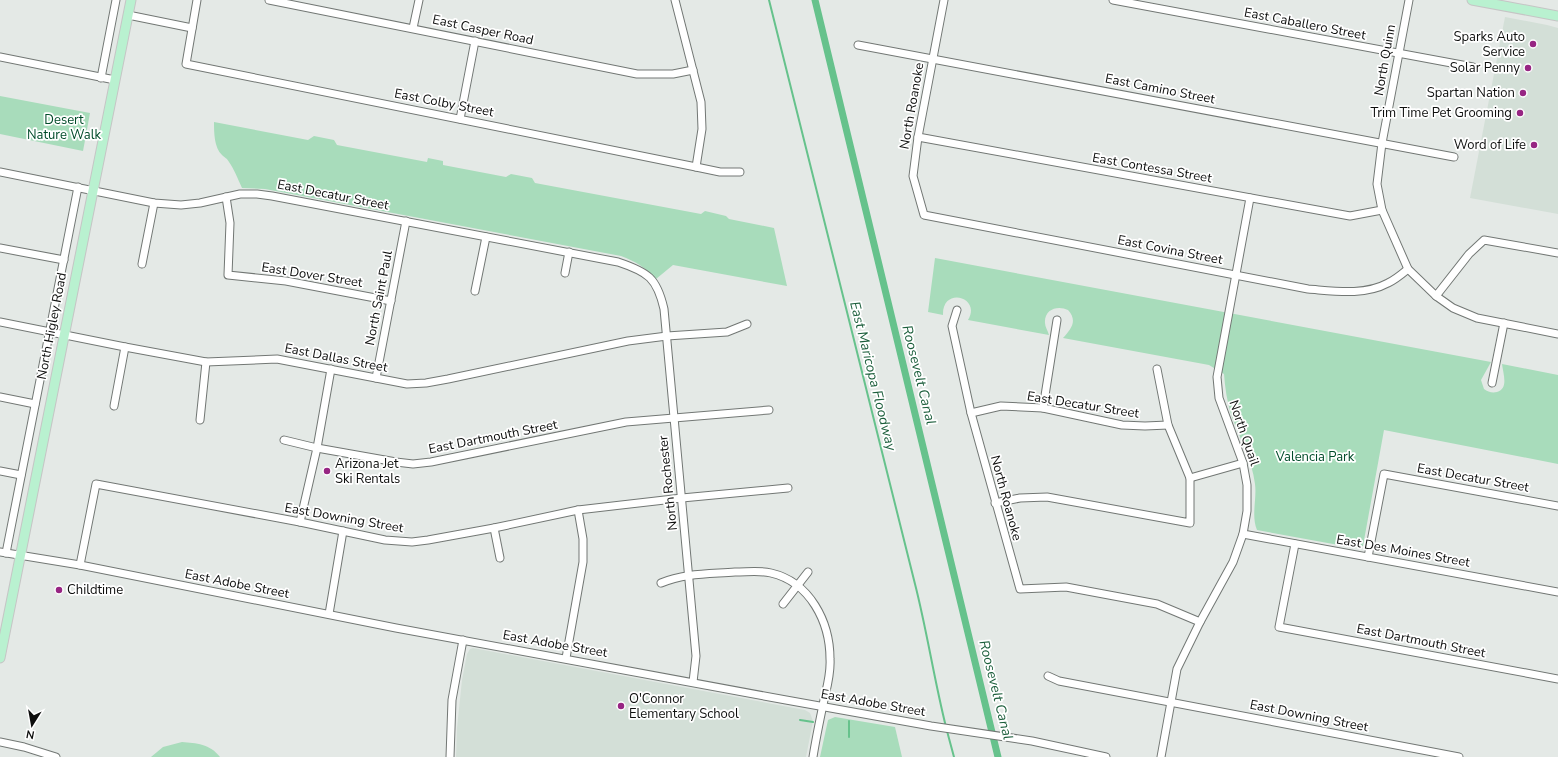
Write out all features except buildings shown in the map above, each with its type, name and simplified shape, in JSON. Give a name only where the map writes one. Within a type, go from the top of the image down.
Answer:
[{"type":"main road","name":"North Higley Road","points":[[0,658],[131,0]]},
{"type":"main road","points":[[1472,0],[1558,16]]},
{"type":"street","points":[[101,78],[113,0]]},
{"type":"street","points":[[128,15],[192,28],[197,0]]},
{"type":"street","name":"East Casper Road","points":[[269,0],[637,74],[673,74],[693,70]]},
{"type":"street","points":[[413,28],[419,0]]},
{"type":"street","points":[[675,0],[701,102],[702,129],[696,168]]},
{"type":"street","name":"North Roanoke","points":[[924,215],[913,176],[918,137],[944,0]]},
{"type":"street","name":"East Caballero Street","points":[[1113,0],[1473,67]]},
{"type":"street","name":"North Quinn","points":[[1409,0],[1382,143],[1377,184],[1382,210],[1408,269],[1436,296]]},
{"type":"street","name":"East Colby Street","points":[[192,28],[186,64],[696,168],[720,172],[740,172]]},
{"type":"street","points":[[460,119],[475,41]]},
{"type":"street","name":"East Camino Street","points":[[858,45],[1454,157]]},
{"type":"street","points":[[0,57],[115,80]]},
{"type":"street","name":"East Contessa Street","points":[[918,137],[1350,216],[1382,210]]},
{"type":"street","name":"East Decatur Street","points":[[0,172],[154,203],[181,205],[200,203],[240,194],[258,194],[618,262],[633,266],[647,274],[654,282]]},
{"type":"street","name":"North Higley Road","points":[[3,552],[21,475],[78,187]]},
{"type":"street","name":"East Dover Street","points":[[226,197],[230,223],[228,275],[286,281],[391,301]]},
{"type":"street","name":"North Quail","points":[[1161,757],[1177,669],[1200,622],[1233,562],[1243,534],[1247,511],[1248,485],[1243,463],[1219,398],[1217,378],[1250,198]]},
{"type":"street","points":[[142,264],[154,203]]},
{"type":"street","name":"East Covina Street","points":[[924,215],[1308,289],[1347,292],[1368,290],[1387,284],[1408,269]]},
{"type":"street","name":"North Saint Paul","points":[[376,378],[406,221]]},
{"type":"street","points":[[475,291],[486,236]]},
{"type":"street","points":[[1558,254],[1484,240],[1469,254],[1436,296],[1453,308],[1477,318],[1558,334]]},
{"type":"street","points":[[0,248],[64,260]]},
{"type":"street","points":[[565,273],[570,252]]},
{"type":"street","name":"North Rochester","points":[[654,282],[662,298],[667,336],[696,656],[693,682]]},
{"type":"street","name":"North Roanoke","points":[[957,310],[952,326],[971,413],[1020,589],[1066,587],[1157,604],[1200,622]]},
{"type":"street","points":[[1043,408],[1057,320]]},
{"type":"street","name":"East Dallas Street","points":[[0,322],[206,362],[277,360],[407,384],[426,383],[628,341],[667,336],[727,332],[747,324]]},
{"type":"street","points":[[1492,383],[1504,324]]},
{"type":"street","points":[[114,406],[125,347]]},
{"type":"street","points":[[200,420],[206,362]]},
{"type":"street","points":[[300,522],[331,369]]},
{"type":"street","points":[[995,503],[1020,498],[1047,498],[1190,523],[1190,478],[1168,424],[1157,369]]},
{"type":"street","points":[[0,397],[35,404]]},
{"type":"street","name":"East Decatur Street","points":[[971,413],[1002,406],[1043,408],[1122,425],[1145,426],[1168,424]]},
{"type":"street","name":"East Dartmouth Street","points":[[284,440],[316,448],[413,464],[431,462],[626,422],[769,410]]},
{"type":"street","points":[[1190,478],[1243,463]]},
{"type":"street","points":[[0,471],[21,475]]},
{"type":"street","name":"East Decatur Street","points":[[1368,557],[1384,474],[1558,506]]},
{"type":"street","name":"East Downing Street","points":[[80,565],[96,484],[300,522],[385,540],[412,542],[494,528],[578,510],[788,488]]},
{"type":"street","points":[[566,658],[583,562],[582,539],[578,510]]},
{"type":"street","points":[[494,528],[500,558]]},
{"type":"street","points":[[329,614],[343,531]]},
{"type":"street","name":"East Des Moines Street","points":[[1243,534],[1558,592]]},
{"type":"street","name":"East Dartmouth Street","points":[[1295,544],[1279,627],[1558,679]]},
{"type":"street","name":"East Adobe Street","points":[[3,552],[80,565],[463,640],[566,658],[822,707],[931,726],[1032,741],[1106,757]]},
{"type":"street","points":[[661,583],[672,578],[757,571],[781,576],[808,595],[817,606],[824,621],[829,639],[830,668],[813,757]]},
{"type":"street","points":[[783,604],[808,572]]},
{"type":"street","points":[[450,757],[452,700],[463,640]]},
{"type":"street","name":"East Downing Street","points":[[1048,676],[1060,681],[1442,755],[1459,757]]},
{"type":"street","points":[[0,742],[24,747],[56,757]]},
{"type":"shaded area","points":[[1505,17],[1558,28],[1558,214],[1470,198]]},
{"type":"shaded area","name":"O'Connor Elementary School","points":[[473,648],[805,710],[810,713],[813,721],[806,757],[456,757],[457,728],[462,680],[467,654],[470,649]]},
{"type":"green space","name":"Desert Nature Walk","points":[[0,96],[90,113],[83,151],[0,134]]},
{"type":"green space","points":[[214,122],[308,140],[314,136],[334,140],[337,145],[427,162],[428,158],[443,161],[443,165],[506,177],[511,174],[532,178],[535,183],[701,214],[705,211],[726,216],[729,219],[774,228],[787,286],[673,265],[656,279],[640,265],[621,256],[265,189],[242,188],[231,165],[217,148]]},
{"type":"green space","name":"Valencia Park","points":[[935,258],[1491,362],[1481,380],[1484,389],[1490,392],[1497,392],[1503,388],[1504,380],[1502,364],[1558,375],[1558,464],[1384,430],[1363,546],[1355,548],[1257,530],[1254,519],[1255,484],[1248,457],[1228,404],[1224,374],[1209,365],[1063,338],[1071,328],[1073,318],[1068,310],[1060,308],[1049,311],[1045,318],[1045,324],[1049,335],[968,320],[971,312],[970,305],[960,298],[948,300],[944,306],[943,315],[928,312]]},
{"type":"green space","points":[[835,717],[895,727],[902,757],[820,757],[828,720]]},
{"type":"green space","points":[[182,742],[207,747],[212,749],[220,757],[151,757],[163,747]]},
{"type":"waterway","name":"East Maricopa Floodway","points":[[769,0],[915,584],[946,727]]},
{"type":"waterway","name":"Roosevelt Canal","points":[[815,0],[998,757]]},
{"type":"waterway","points":[[800,720],[813,722]]},
{"type":"waterway","points":[[849,721],[849,737]]},
{"type":"waterway","name":"East Maricopa Floodway","points":[[947,731],[954,757]]},
{"type":"place","name":"Sparks Auto Service","points":[[1533,44]]},
{"type":"place","name":"Solar Penny","points":[[1528,68]]},
{"type":"place","name":"Spartan Nation","points":[[1523,93]]},
{"type":"place","name":"Trim Time Pet Grooming","points":[[1520,113]]},
{"type":"place","name":"Word of Life","points":[[1534,145]]},
{"type":"place","name":"Arizona Jet Ski Rentals","points":[[327,471]]},
{"type":"place","name":"Childtime","points":[[59,590]]},
{"type":"place","name":"O'Connor Elementary School","points":[[621,706]]}]
